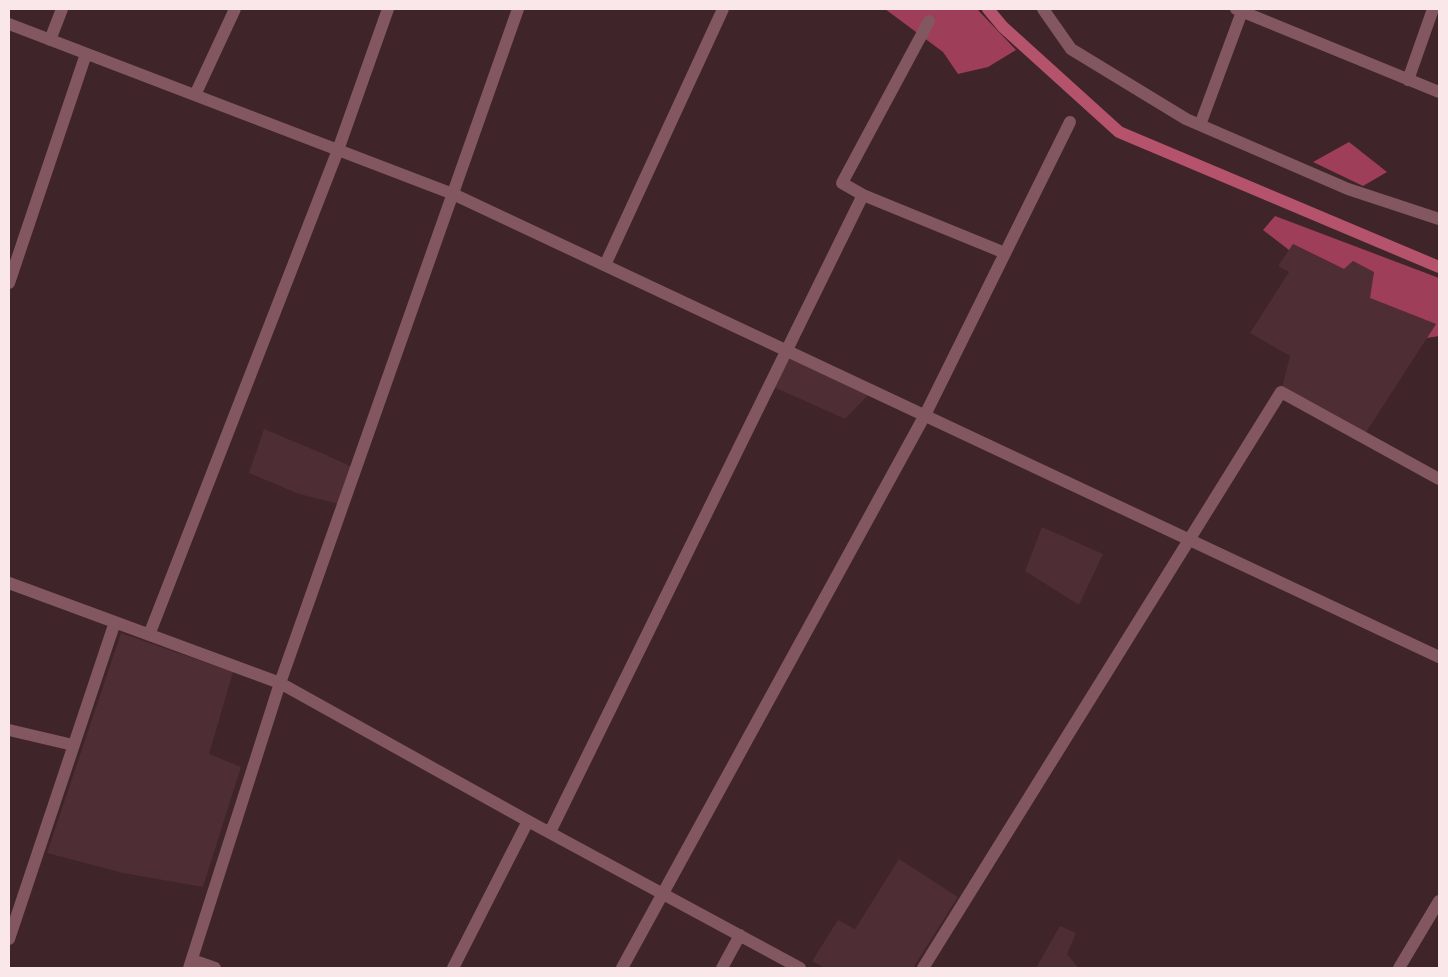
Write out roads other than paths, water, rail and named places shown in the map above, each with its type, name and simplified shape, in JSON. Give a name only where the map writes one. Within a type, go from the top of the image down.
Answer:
[{"type":"street","points":[[50,40],[62,9]]},
{"type":"street","points":[[195,95],[235,9]]},
{"type":"street","points":[[149,635],[338,150],[388,9]]},
{"type":"street","points":[[215,968],[190,964],[280,683],[518,9]]},
{"type":"street","points":[[605,265],[723,9]]},
{"type":"street","points":[[1043,9],[1071,49],[1186,119],[1348,190],[1439,219]]},
{"type":"street","points":[[1408,80],[1433,9]]},
{"type":"street","points":[[1200,125],[1240,10],[1439,92]]},
{"type":"street","points":[[929,21],[842,183],[863,195],[1005,253]]},
{"type":"street","points":[[9,24],[453,194],[1439,657]]},
{"type":"street","points":[[9,283],[86,54]]},
{"type":"street","points":[[622,968],[925,416],[1070,122]]},
{"type":"street","points":[[550,832],[863,195]]},
{"type":"street","points":[[923,968],[1281,392],[1439,479]]},
{"type":"street","points":[[9,583],[280,683],[528,821],[800,968]]},
{"type":"street","points":[[10,934],[115,622]]},
{"type":"street","points":[[9,730],[74,745]]},
{"type":"street","points":[[453,968],[528,821]]},
{"type":"street","points":[[1399,968],[1438,907]]},
{"type":"street","points":[[722,968],[740,935]]},
{"type":"waterway","points":[[988,9],[1003,27],[1119,132],[1439,267]]}]
